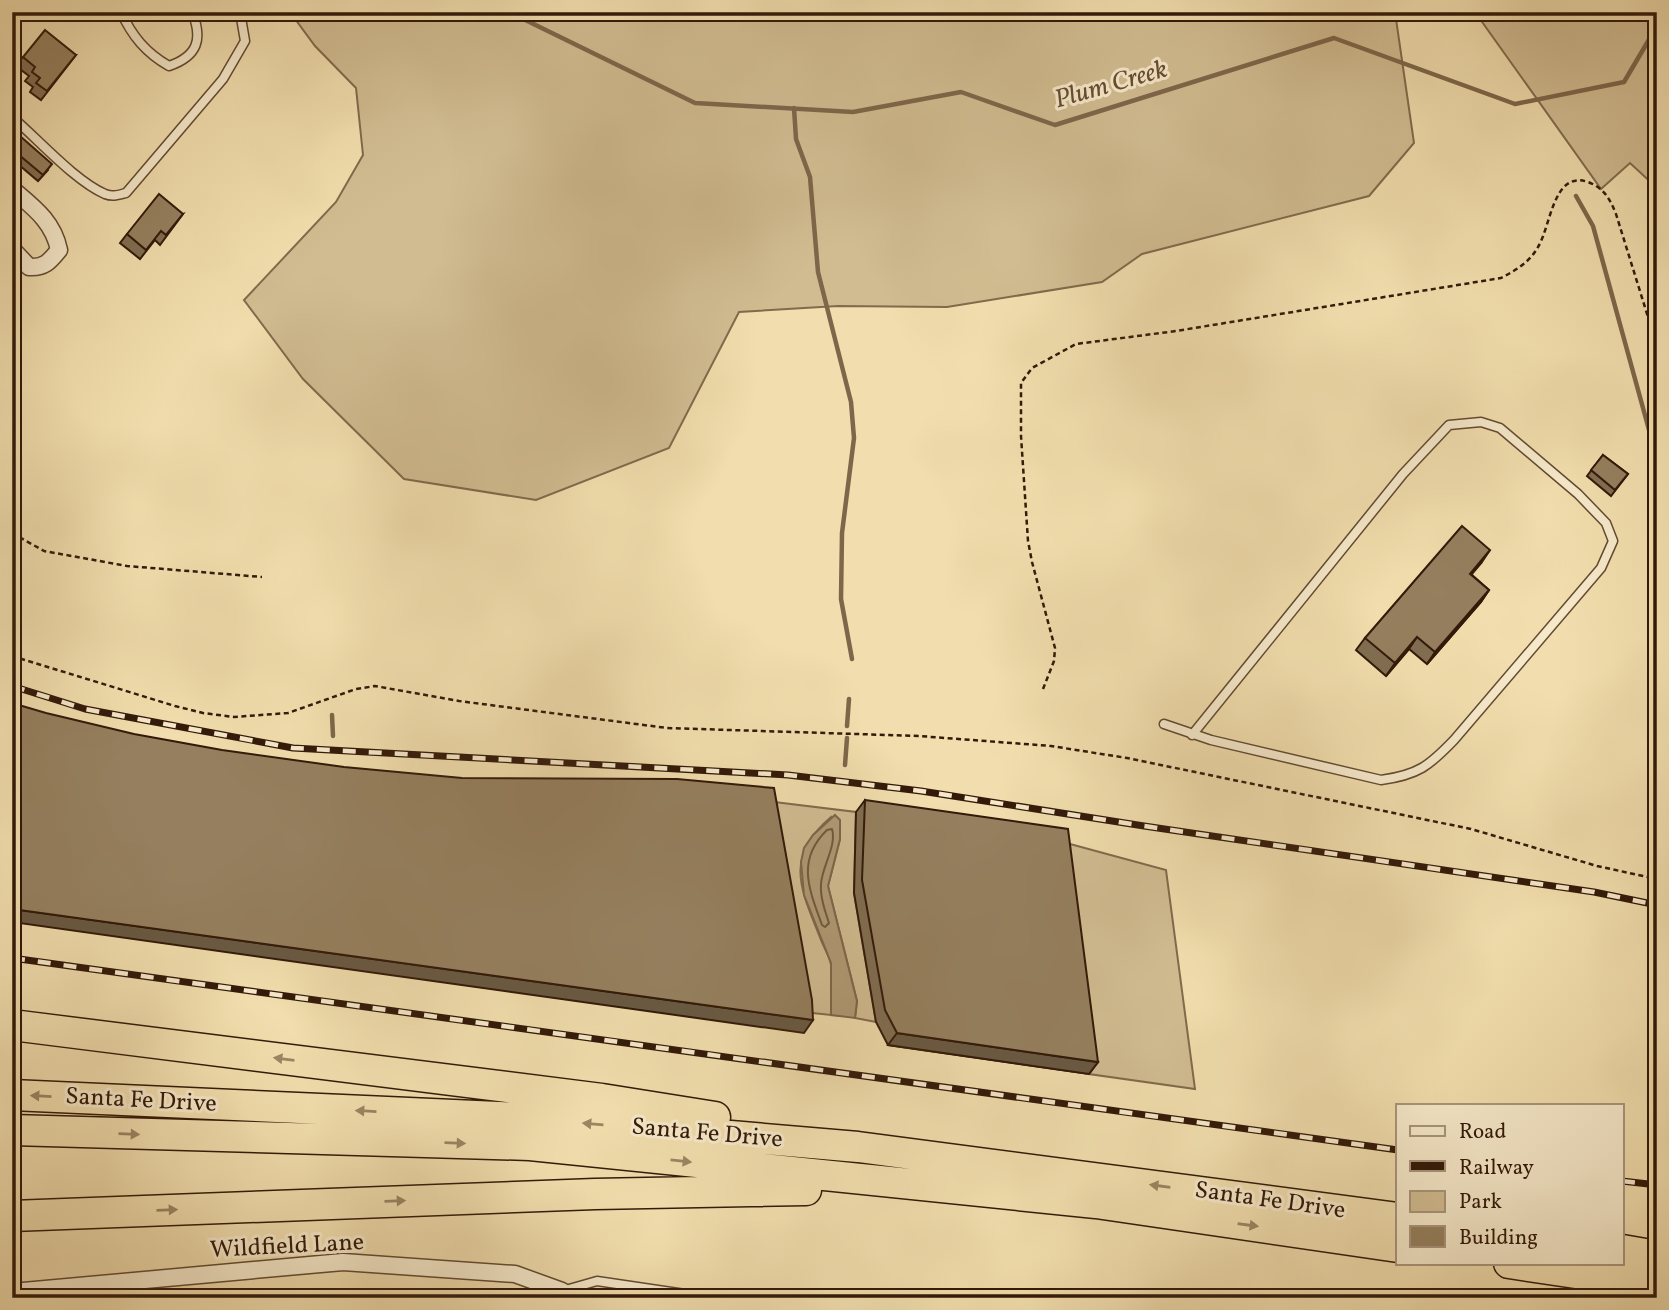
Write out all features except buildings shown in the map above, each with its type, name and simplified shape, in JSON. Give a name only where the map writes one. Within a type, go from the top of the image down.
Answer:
[{"type":"highway","points":[[12,1025],[602,1099],[765,1125],[932,1157]]},
{"type":"highway","name":"Santa Fe Drive","points":[[12,1095],[522,1118],[858,1147],[1396,1218]]},
{"type":"highway","name":"Santa Fe Drive","points":[[12,1130],[530,1146],[1096,1203],[1396,1247]]},
{"type":"highway","points":[[12,1216],[595,1194],[816,1189],[1096,1203]]},
{"type":"highway","points":[[1624,1250],[1657,1256]]},
{"type":"highway","points":[[1516,1264],[1657,1285]]},
{"type":"street","points":[[12,189],[42,215],[56,235],[59,250],[49,262],[40,267],[29,267],[12,249]]},
{"type":"street","name":"Wildfield Lane","points":[[12,1292],[343,1262],[515,1274],[567,1294]]},
{"type":"lane","points":[[121,12],[131,33],[156,58],[169,66],[182,62],[191,54],[198,40],[197,23],[192,12]]},
{"type":"lane","points":[[12,117],[65,166],[103,193],[114,197],[126,193],[223,79],[245,41],[240,12]]},
{"type":"lane","points":[[1164,724],[1192,735],[1381,780],[1407,777],[1433,761],[1454,740],[1601,568],[1613,541],[1606,523],[1578,494],[1500,428],[1480,422],[1449,425],[1403,474],[1192,735]]},
{"type":"lane","points":[[567,1294],[597,1281],[712,1298]]},
{"type":"lane","points":[[883,1298],[906,1294],[925,1298]]},
{"type":"path","points":[[1043,689],[1054,662],[1055,648],[1028,541],[1020,383],[1032,368],[1076,344],[1177,331],[1501,278],[1524,265],[1539,247],[1558,194],[1567,183],[1577,181],[1589,183],[1607,194],[1616,214],[1657,346]]},
{"type":"path","points":[[12,533],[44,551],[127,566],[262,577]]},
{"type":"path","points":[[12,656],[175,706],[234,717],[288,713],[356,689],[375,686],[459,701],[667,728],[891,735],[1051,746],[1127,758],[1471,829],[1597,866],[1657,880]]},
{"type":"green space","points":[[290,12],[1395,12],[1414,143],[1369,196],[1142,254],[1102,282],[947,307],[838,306],[739,312],[669,448],[536,500],[404,479],[303,379],[244,300],[336,202],[363,155],[356,88],[315,46]]},
{"type":"green space","points":[[1475,12],[1657,12],[1657,188],[1630,163],[1601,189]]},
{"type":"green space","points":[[766,801],[856,812],[854,893],[876,1022],[855,1018],[857,1001],[828,886],[840,839],[831,817],[806,846],[800,875],[807,905],[832,971],[831,1015],[803,1012]]},
{"type":"green space","points":[[1059,841],[1166,870],[1195,1089],[1089,1074]]},
{"type":"water","points":[[835,815],[840,820],[840,839],[828,886],[857,1001],[855,1018],[831,1015],[831,963],[804,895],[801,862],[804,848],[813,835]]},
{"type":"waterway","name":"Plum Creek","points":[[509,12],[695,103],[853,112],[961,92],[1055,125],[1334,38],[1515,104],[1624,82],[1657,26]]},
{"type":"waterway","points":[[794,108],[796,139],[810,177],[818,272],[851,402],[854,438],[842,533],[841,599],[852,659]]},
{"type":"waterway","points":[[1576,196],[1593,226],[1657,459]]},
{"type":"waterway","points":[[847,726],[849,699]]},
{"type":"waterway","points":[[332,715],[333,736]]},
{"type":"waterway","points":[[845,765],[847,738]]},
{"type":"railway","points":[[12,686],[85,709],[293,748],[788,775],[921,791],[1594,892],[1657,905]]},
{"type":"railway","points":[[12,958],[1396,1150]]},
{"type":"railway","points":[[1624,1181],[1657,1185]]}]
